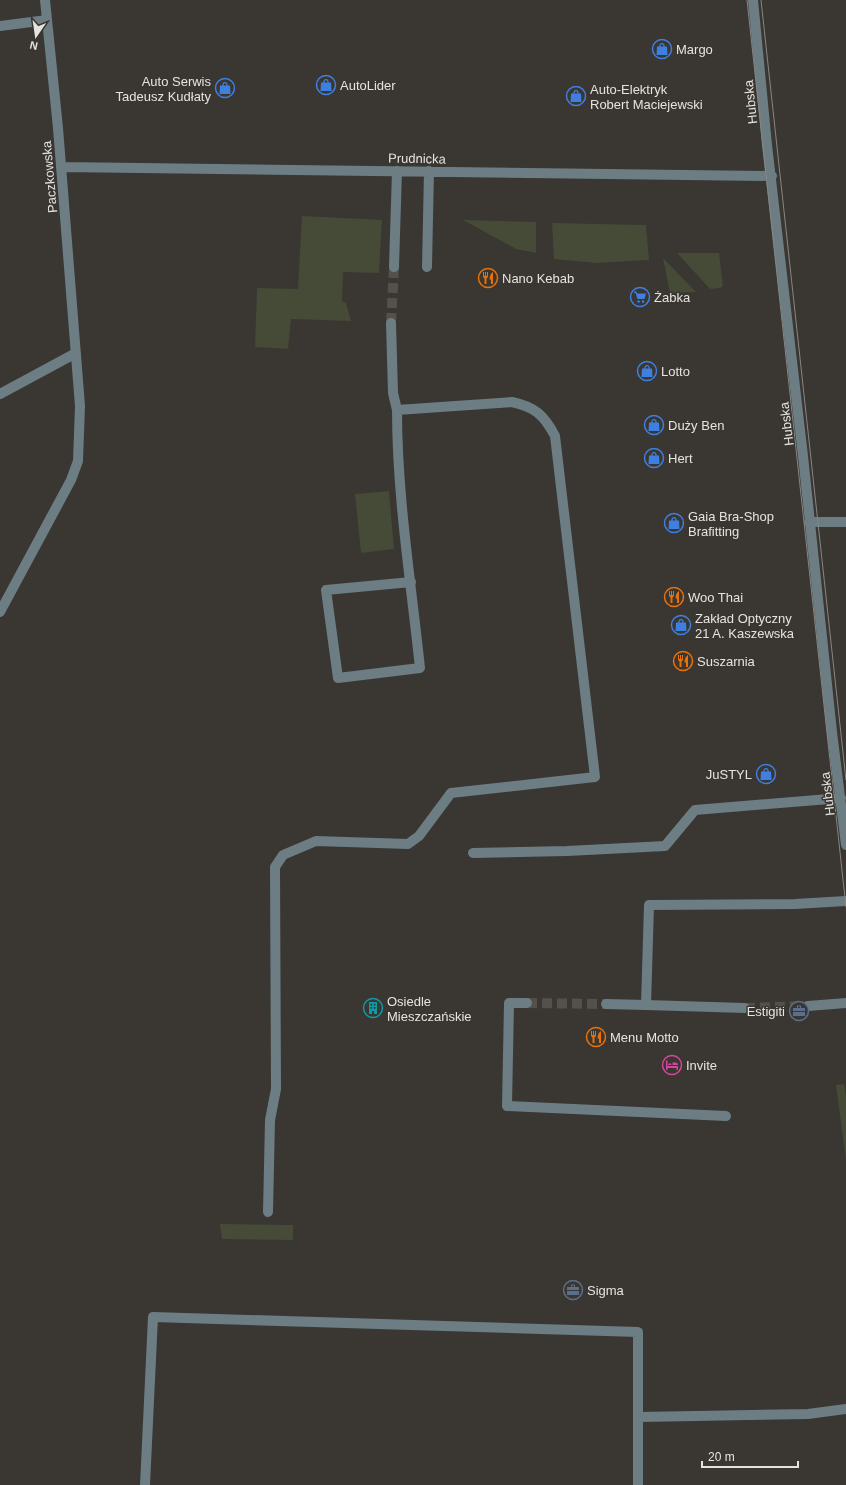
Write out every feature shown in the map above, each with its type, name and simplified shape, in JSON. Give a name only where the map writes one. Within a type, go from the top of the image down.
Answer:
[{"type":"street","name":"Paczkowska","points":[[0,612],[71,480],[78,461],[80,406],[62,167],[44,0]]},
{"type":"street","name":"Hubska","points":[[753,0],[832,732],[846,845]]},
{"type":"street","points":[[0,26],[46,20]]},
{"type":"street","name":"Prudnicka","points":[[62,167],[772,176]]},
{"type":"street","points":[[394,267],[397,171]]},
{"type":"street","points":[[427,267],[429,172]]},
{"type":"street","points":[[391,323],[392,393],[396,410],[398,462],[411,582],[420,668],[338,678],[326,590],[411,582]]},
{"type":"street","points":[[2,390],[76,353]]},
{"type":"street","points":[[268,1212],[270,1120],[276,1089],[274,867],[283,855],[316,841],[408,844],[420,836],[451,793],[595,777],[555,436],[550,425],[542,415],[528,405],[512,402],[396,410]]},
{"type":"street","points":[[809,522],[846,522]]},
{"type":"street","points":[[473,853],[567,851],[665,846],[696,810],[841,798]]},
{"type":"street","points":[[646,1005],[649,905],[794,904],[846,901]]},
{"type":"street","points":[[527,1003],[509,1003],[507,1106],[726,1116]]},
{"type":"street","points":[[808,1006],[846,1003]]},
{"type":"street","points":[[606,1004],[744,1008]]},
{"type":"street","points":[[145,1485],[153,1317],[638,1332],[640,1417],[638,1485]]},
{"type":"street","points":[[640,1417],[808,1414],[846,1409]]},
{"type":"green space","points":[[302,216],[382,220],[379,273],[343,272],[342,301],[346,303],[351,321],[291,319],[288,349],[255,347],[257,288],[298,289]]},
{"type":"green space","points":[[463,220],[536,222],[536,253],[516,249]]},
{"type":"green space","points":[[552,223],[646,225],[649,260],[597,263],[554,259]]},
{"type":"green space","points":[[677,253],[719,253],[723,286],[720,288],[710,289]]},
{"type":"green space","points":[[663,258],[696,292],[670,293]]},
{"type":"green space","points":[[389,491],[394,549],[361,553],[355,494]]},
{"type":"green space","points":[[844,1084],[846,1096],[846,1160],[836,1085]]},
{"type":"green space","points":[[220,1224],[293,1225],[293,1240],[222,1239]]},
{"type":"tunnel","points":[[391,323],[394,267]]},
{"type":"tunnel","points":[[527,1003],[606,1004]]},
{"type":"tunnel","points":[[745,1008],[808,1006]]},
{"type":"tram line","points":[[747,0],[846,907]]},
{"type":"tram line","points":[[761,0],[846,780]]},
{"type":"place","name":"Margo","points":[[662,49]]},
{"type":"place","name":"AutoLider","points":[[326,85]]},
{"type":"place","name":"Auto Serwis Tadeusz Kudłaty","points":[[225,88]]},
{"type":"place","name":"Auto-Elektryk Robert Maciejewski","points":[[576,96]]},
{"type":"place","name":"Nano Kebab","points":[[488,278]]},
{"type":"place","name":"Żabka","points":[[640,297]]},
{"type":"place","name":"Lotto","points":[[647,371]]},
{"type":"place","name":"Duży Ben","points":[[654,425]]},
{"type":"place","name":"Hert","points":[[654,458]]},
{"type":"place","name":"Gaia Bra-Shop Brafitting","points":[[674,523]]},
{"type":"place","name":"Woo Thai","points":[[674,597]]},
{"type":"place","name":"Zakład Optyczny 21 A. Kaszewska","points":[[681,625]]},
{"type":"place","name":"Suszarnia","points":[[683,661]]},
{"type":"place","name":"JuSTYL","points":[[766,774]]},
{"type":"place","name":"Osiedle Mieszczańskie","points":[[373,1008]]},
{"type":"place","name":"Estigiti","points":[[799,1011]]},
{"type":"place","name":"Menu Motto","points":[[596,1037]]},
{"type":"place","name":"Invite","points":[[672,1065]]},
{"type":"place","name":"Sigma","points":[[573,1290]]}]
